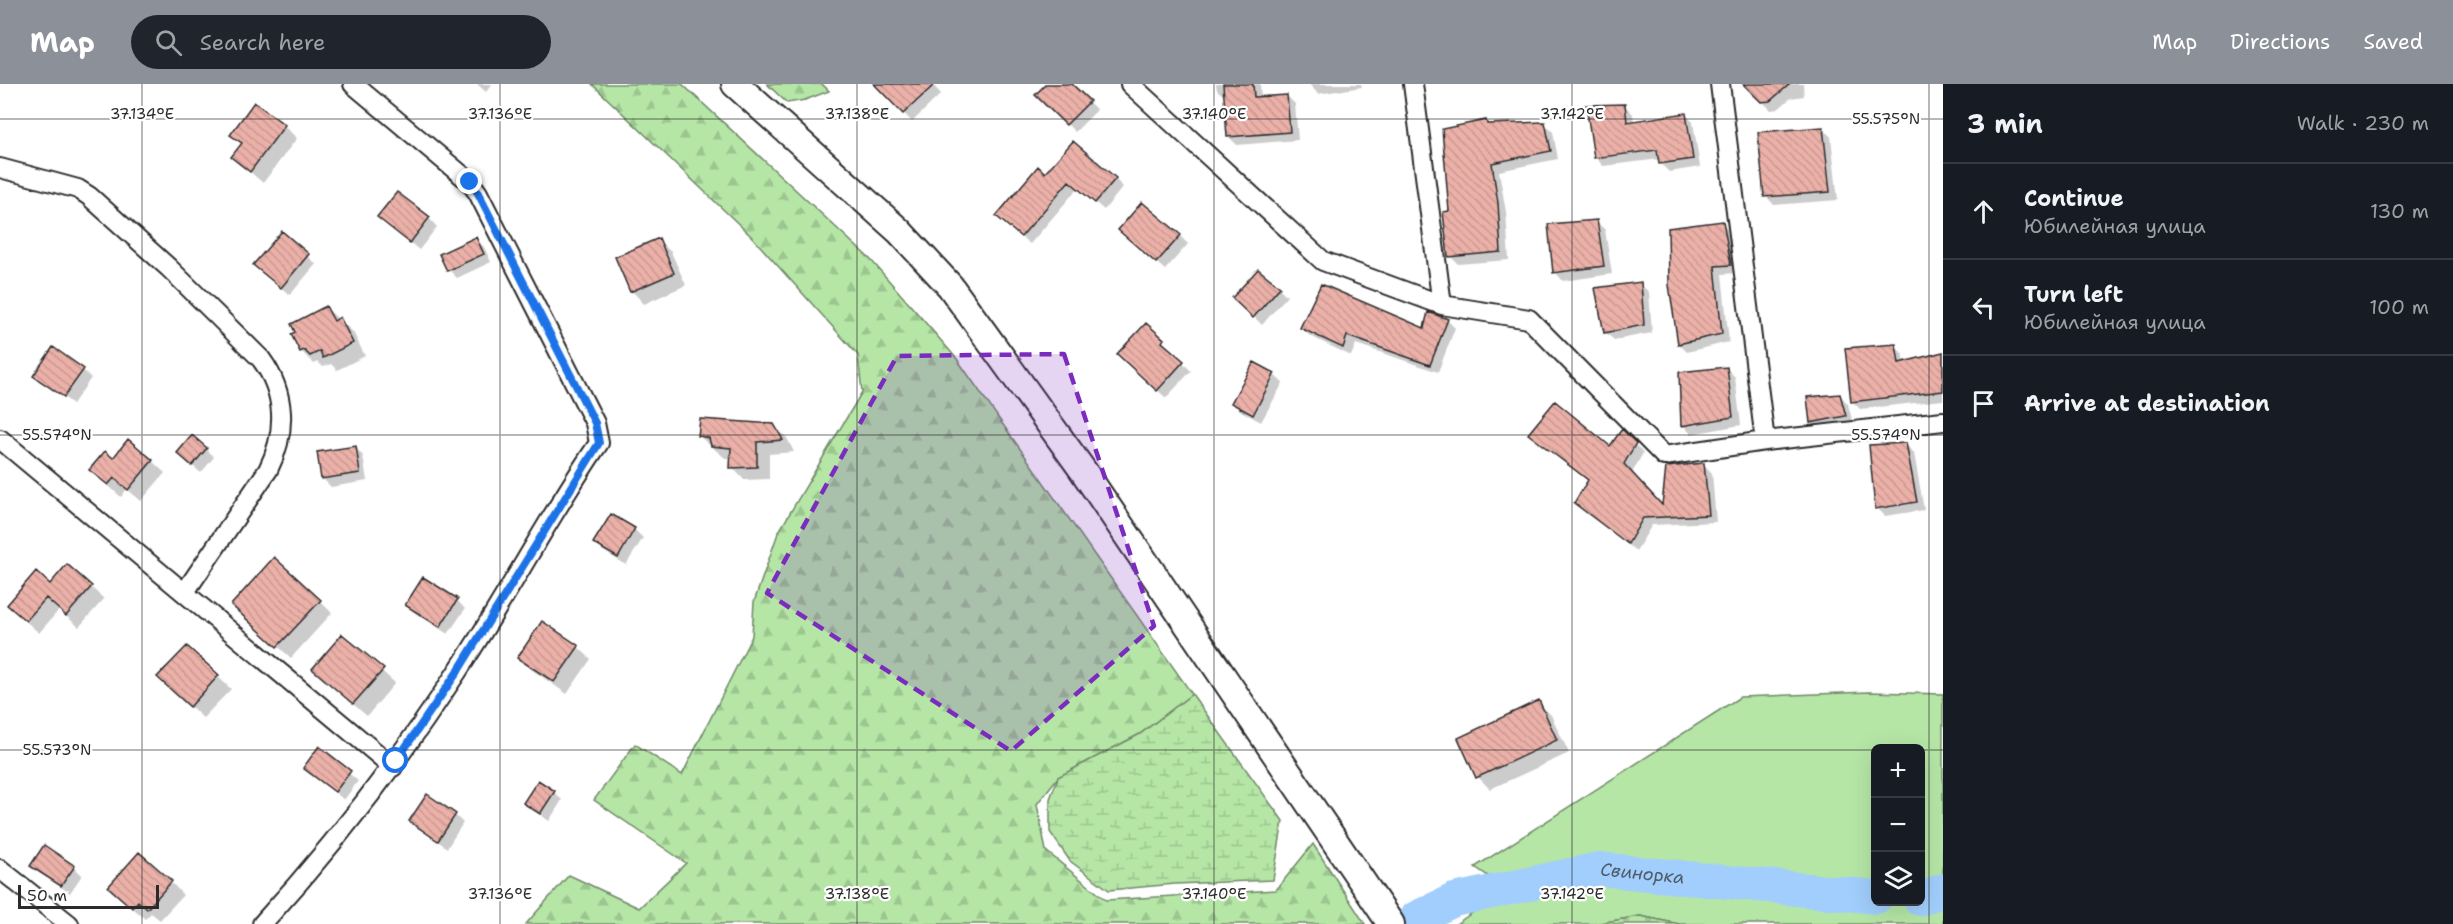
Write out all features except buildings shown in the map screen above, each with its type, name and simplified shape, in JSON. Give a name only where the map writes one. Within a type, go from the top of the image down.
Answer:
[{"type":"main road","points":[[735,84],[877,210],[950,286],[1082,469],[1391,924]]},
{"type":"street","points":[[262,924],[303,879],[393,767],[458,671],[599,443],[595,423],[478,193],[470,182],[353,84]]},
{"type":"street","points":[[1130,84],[1323,261],[1442,305],[1528,319],[1664,456],[1765,441],[1943,421]]},
{"type":"street","points":[[1413,84],[1442,305]]},
{"type":"street","points":[[1720,84],[1765,441]]},
{"type":"street","points":[[0,168],[78,189],[89,195],[169,268],[261,358],[271,372],[281,400],[280,439],[277,453],[268,470],[185,592]]},
{"type":"street","points":[[0,439],[393,767]]},
{"type":"street","points":[[0,869],[69,924]]},
{"type":"highlighted area","points":[[1064,354],[1154,626],[1011,751],[767,593],[897,356]]},
{"type":"green space","points":[[592,84],[682,84],[871,260],[957,359],[1192,694],[1140,734],[1058,777],[1037,804],[1046,851],[1106,900],[1276,890],[1313,844],[1365,924],[526,924],[569,875],[639,908],[686,863],[594,800],[635,744],[682,775],[752,636],[754,602],[778,533],[862,392],[858,355],[751,236]]},
{"type":"green space","points":[[767,84],[822,84],[829,91],[805,100],[787,103]]},
{"type":"green space","points":[[1869,692],[1943,694],[1943,924],[1679,924],[1640,916],[1595,924],[1456,924],[1507,889],[1475,867],[1740,697]]},
{"type":"green space","points":[[1192,694],[1283,821],[1273,880],[1175,884],[1109,890],[1070,861],[1050,832],[1050,799],[1058,777],[1140,734]]},
{"type":"green space","points":[[1640,916],[1679,924],[1595,924]]},
{"type":"waterway","name":"Свинорка","points":[[1416,918],[1454,900],[1598,869],[1871,896]]},
{"type":"waterway","name":"Свинорка","points":[[1925,897],[1943,890]]},
{"type":"route","points":[[396,761],[458,671],[599,443],[595,423],[478,193],[470,182]]}]
